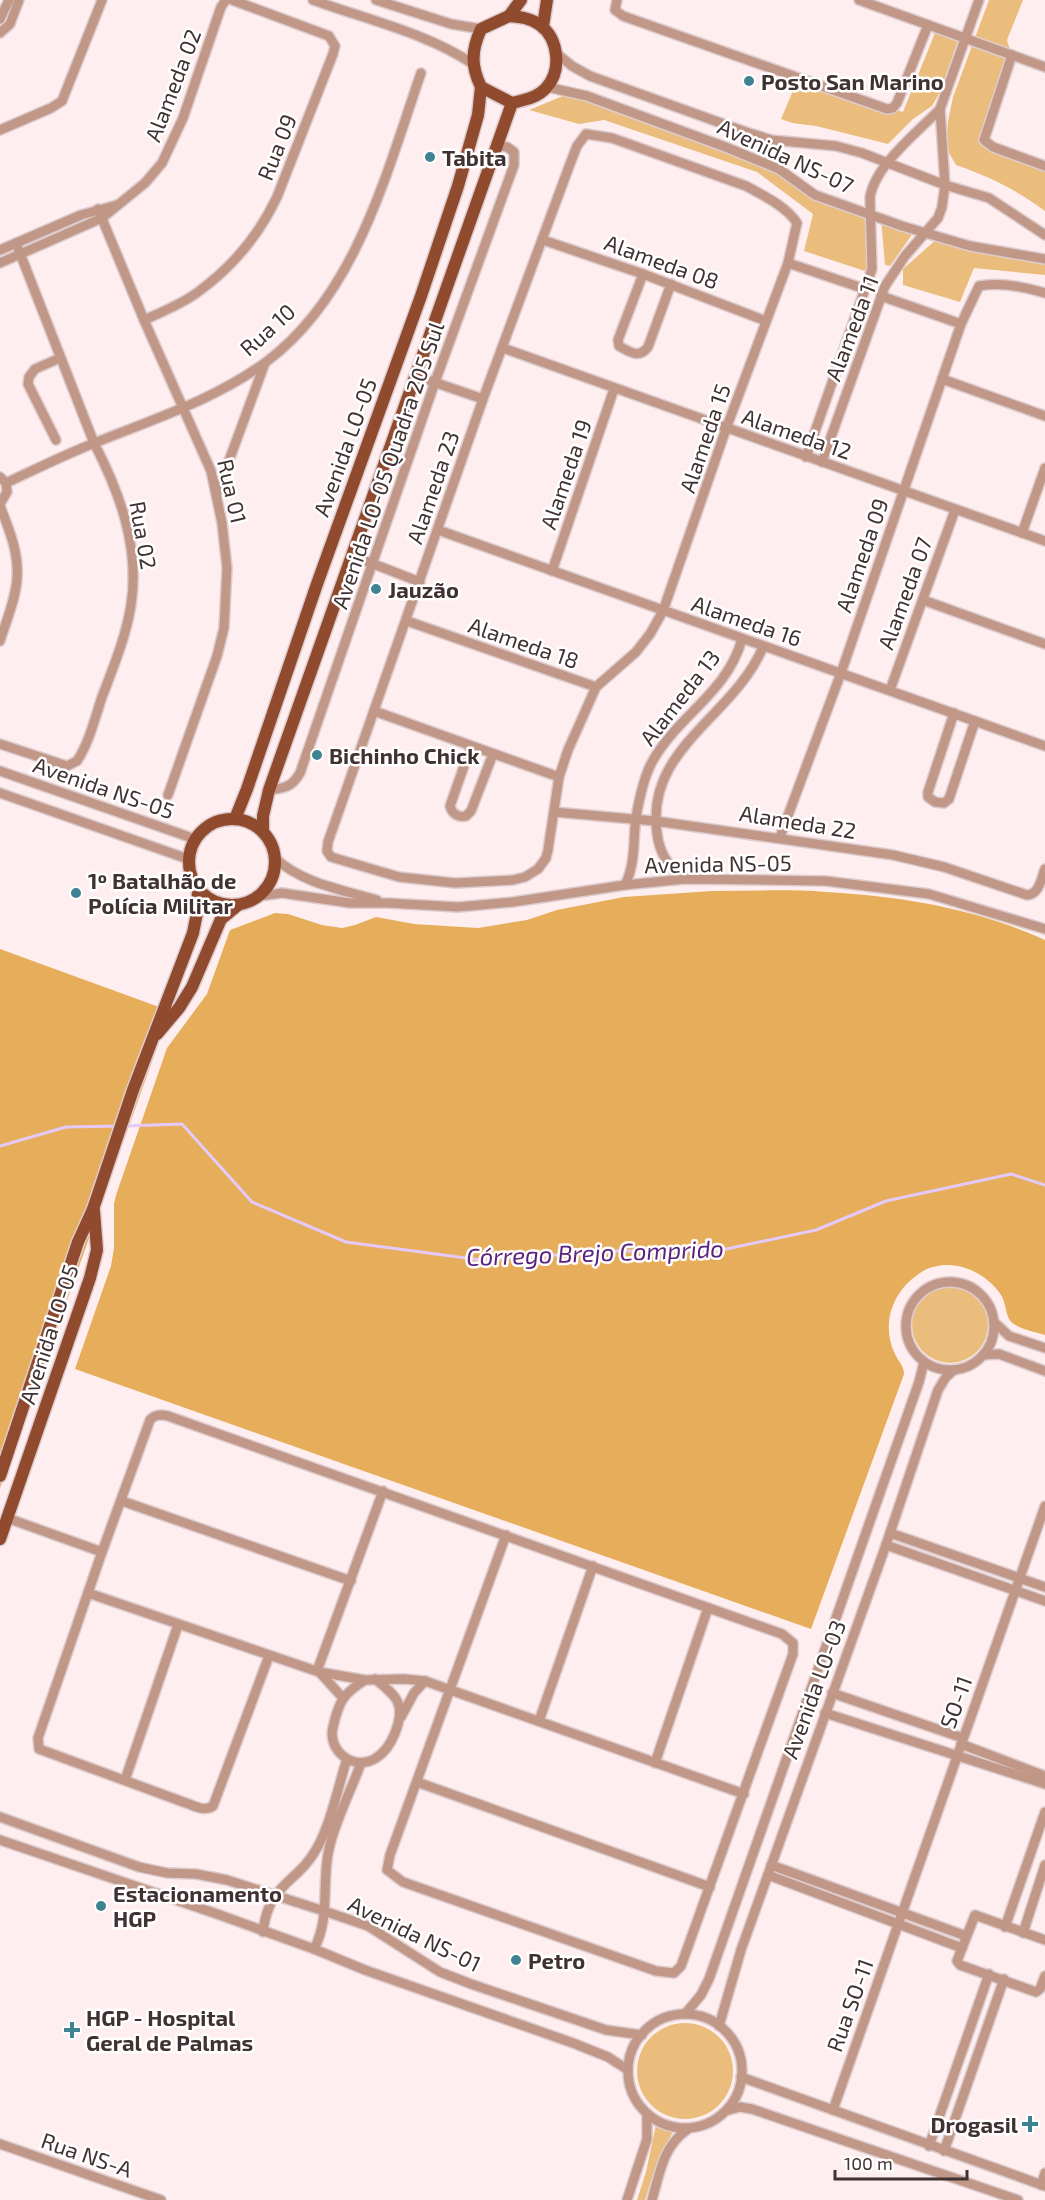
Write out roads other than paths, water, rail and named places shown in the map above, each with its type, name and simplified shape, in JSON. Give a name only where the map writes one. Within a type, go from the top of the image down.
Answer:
[{"type":"main road","points":[[509,16],[530,19],[543,26],[556,52],[557,64],[547,87],[534,97],[512,103],[481,87],[472,64],[472,52],[481,29],[509,16],[521,0]]},
{"type":"main road","points":[[543,26],[547,0]]},
{"type":"main road","name":"Avenida LO-05","points":[[235,819],[251,779],[316,584],[455,196],[478,115],[481,87]]},
{"type":"main road","name":"Avenida LO-05","points":[[263,832],[263,816],[269,790],[512,103]]},
{"type":"main road","points":[[235,819],[251,823],[263,832],[271,844],[275,858],[274,873],[260,896],[238,905],[223,905],[209,900],[198,890],[190,876],[188,859],[195,839],[207,826],[214,822],[235,819]]},
{"type":"main road","name":"Avenida LO-05","points":[[0,1476],[78,1242],[93,1209],[133,1090],[194,927],[198,890]]},
{"type":"main road","name":"Avenida LO-05","points":[[154,1038],[169,1022],[192,987],[221,919],[238,905]]},
{"type":"main road","name":"Avenida LO-05","points":[[0,1539],[90,1278],[97,1250],[93,1209]]},
{"type":"street","points":[[0,19],[9,0]]},
{"type":"street","points":[[0,33],[10,24],[20,0]]},
{"type":"street","points":[[0,130],[62,101],[102,0]]},
{"type":"street","name":"Alameda 02","points":[[0,263],[119,204],[145,183],[162,163],[171,147],[221,8],[226,0]]},
{"type":"street","name":"Rua 09","points":[[144,320],[197,293],[244,250],[277,197],[333,54],[335,46],[329,36],[232,0]]},
{"type":"street","points":[[313,0],[424,39],[459,55],[472,64]]},
{"type":"street","points":[[376,0],[451,24],[481,29]]},
{"type":"street","points":[[859,0],[1045,67]]},
{"type":"street","points":[[940,109],[979,0]]},
{"type":"street","points":[[616,5],[618,14],[633,20],[887,109],[893,108],[897,103],[928,25]]},
{"type":"street","name":"Avenida NS-07","points":[[556,52],[572,66],[590,76],[746,132],[772,140],[836,146],[945,185],[989,198],[1045,235]]},
{"type":"street","points":[[1012,55],[984,140],[993,147],[1045,166]]},
{"type":"street","name":"Rua 10","points":[[3,480],[183,408],[265,363],[283,348],[322,304],[347,264],[377,203],[421,73]]},
{"type":"street","name":"Avenida NS-07","points":[[547,87],[587,96],[728,147],[779,169],[815,195],[926,234],[970,246],[1045,259]]},
{"type":"street","name":"Alameda 11","points":[[806,457],[873,262],[870,214],[872,188],[904,144],[940,109]]},
{"type":"street","name":"Alameda 11","points":[[822,462],[889,278],[938,218],[942,207],[945,185],[940,109]]},
{"type":"street","name":"Alameda 23","points":[[543,864],[525,877],[513,880],[455,883],[399,877],[331,857],[327,851],[328,842],[483,399],[570,164],[577,146],[586,134]]},
{"type":"street","name":"Alameda 15","points":[[543,864],[548,850],[559,777],[568,750],[596,687],[641,646],[663,611],[726,429],[788,263],[797,223],[792,216],[766,196],[746,186],[612,138],[586,134]]},
{"type":"street","name":"Avenida LO-05 Quadra 205 Sul","points":[[269,790],[287,788],[295,783],[300,773],[435,382],[514,165],[514,152],[507,147],[496,145]]},
{"type":"street","name":"Alameda 02","points":[[0,250],[100,213]]},
{"type":"street","name":"Rua 01","points":[[100,213],[144,320],[211,471],[217,493],[227,568],[224,628],[214,666],[168,795]]},
{"type":"street","name":"Alameda 08","points":[[543,240],[671,284],[766,321]]},
{"type":"street","name":"Rua 02","points":[[0,744],[67,766],[77,761],[122,642],[131,606],[133,584],[130,538],[124,510],[94,443],[16,243]]},
{"type":"street","points":[[788,263],[865,289]]},
{"type":"street","points":[[643,274],[618,340],[619,346],[636,354],[643,353],[648,347],[671,284]]},
{"type":"street","name":"Alameda 09","points":[[780,837],[841,673],[961,324],[979,286],[1020,287],[1045,293]]},
{"type":"street","points":[[881,296],[961,324]]},
{"type":"street","name":"Alameda 12","points":[[503,348],[1045,541]]},
{"type":"street","points":[[56,440],[28,384],[28,376],[35,369],[60,358]]},
{"type":"street","points":[[217,493],[265,363]]},
{"type":"street","points":[[836,374],[851,380]]},
{"type":"street","points":[[416,376],[483,399]]},
{"type":"street","points":[[942,379],[1045,416]]},
{"type":"street","name":"Alameda 19","points":[[552,571],[614,389]]},
{"type":"street","points":[[1022,533],[1045,468]]},
{"type":"street","points":[[0,641],[15,595],[17,578],[11,537],[0,505],[7,492],[3,480]]},
{"type":"street","name":"Alameda 07","points":[[890,690],[955,510]]},
{"type":"street","name":"Alameda 16","points":[[438,530],[1045,746]]},
{"type":"street","points":[[353,556],[420,582]]},
{"type":"street","points":[[923,600],[1045,644]]},
{"type":"street","name":"Alameda 18","points":[[406,621],[596,687]]},
{"type":"street","name":"Alameda 13","points":[[625,885],[634,854],[636,819],[651,765],[680,726],[724,678],[734,662],[742,639]]},
{"type":"street","name":"Alameda 13","points":[[685,879],[668,864],[657,837],[655,808],[659,790],[677,754],[734,694],[748,676],[763,647]]},
{"type":"street","points":[[374,711],[559,777]]},
{"type":"street","points":[[954,713],[928,792],[929,799],[935,802],[946,803],[949,799],[975,721]]},
{"type":"street","points":[[471,746],[450,806],[453,813],[460,816],[466,816],[471,811],[493,754]]},
{"type":"street","name":"Avenida NS-05","points":[[0,771],[195,839]]},
{"type":"street","name":"Avenida NS-05","points":[[0,793],[188,859]]},
{"type":"street","name":"Alameda 22","points":[[554,812],[655,821],[780,837],[918,860],[1031,896],[1037,891],[1045,869]]},
{"type":"street","name":"Avenida NS-05","points":[[275,858],[285,868],[300,875],[388,903]]},
{"type":"street","name":"Avenida NS-05","points":[[260,896],[282,893],[350,903],[458,907],[685,879],[826,881],[929,894],[1045,929]]},
{"type":"street","points":[[951,1282],[968,1286],[986,1300],[994,1322],[992,1340],[983,1355],[969,1366],[954,1370],[940,1369],[924,1362],[912,1349],[907,1338],[907,1314],[912,1303],[929,1287],[951,1282]]},
{"type":"street","points":[[994,1322],[1009,1335],[1045,1348]]},
{"type":"street","points":[[983,1355],[999,1354],[1045,1371]]},
{"type":"street","name":"Avenida LO-03","points":[[685,2014],[701,1995],[709,1979],[924,1362]]},
{"type":"street","name":"Avenida LO-03","points":[[719,2026],[741,1950],[886,1545],[938,1390],[946,1377],[954,1370]]},
{"type":"street","points":[[269,1656],[213,1806],[204,1809],[42,1751],[38,1745],[38,1738],[102,1552],[150,1420],[155,1415],[162,1414],[383,1491],[593,1566],[708,1608],[782,1634],[793,1643],[793,1654],[681,1966],[672,1974],[656,1971],[403,1882],[387,1870],[387,1864],[448,1690],[506,1535]]},
{"type":"street","points":[[318,1672],[383,1491]]},
{"type":"street","points":[[122,1501],[351,1581]]},
{"type":"street","name":"SO-11","points":[[903,1912],[1045,1506]]},
{"type":"street","points":[[8,1518],[102,1552]]},
{"type":"street","points":[[890,1533],[1045,1587]]},
{"type":"street","points":[[886,1545],[1045,1601]]},
{"type":"street","points":[[539,1721],[593,1566]]},
{"type":"street","points":[[88,1593],[318,1672],[365,1680],[425,1681],[744,1794]]},
{"type":"street","points":[[655,1763],[708,1608]]},
{"type":"street","points":[[125,1780],[178,1625]]},
{"type":"street","points":[[318,1672],[343,1698]]},
{"type":"street","points":[[375,1679],[398,1701],[401,1717]]},
{"type":"street","points":[[365,1680],[347,1691],[338,1706],[330,1737],[335,1748],[347,1759],[361,1762],[376,1759],[389,1746],[414,1693],[425,1681]]},
{"type":"street","points":[[832,1693],[962,1741],[1045,1776]]},
{"type":"street","points":[[825,1713],[1045,1784]]},
{"type":"street","points":[[263,1932],[266,1913],[274,1895],[308,1861],[319,1845],[347,1759]]},
{"type":"street","points":[[314,1949],[323,1930],[325,1870],[329,1847],[361,1762]]},
{"type":"street","points":[[417,1782],[710,1887]]},
{"type":"street","points":[[1005,1926],[1045,1812]]},
{"type":"street","name":"Avenida NS-01","points":[[0,1817],[139,1867],[167,1873],[196,1874],[227,1880],[324,1911],[368,1926],[440,1971],[471,1984],[606,2030],[642,2035]]},
{"type":"street","name":"Avenida NS-01","points":[[0,1840],[314,1949],[365,1970],[573,2043],[608,2057],[628,2070]]},
{"type":"street","points":[[1023,1933],[1045,1865]]},
{"type":"street","points":[[769,1870],[903,1912],[966,1936]]},
{"type":"street","points":[[769,1870],[962,1948]]},
{"type":"street","name":"Rua SO-11","points":[[833,2110],[903,1912]]},
{"type":"street","points":[[1045,1940],[975,1916],[958,1963],[1036,1992],[1040,1989],[1045,1976]]},
{"type":"street","points":[[929,2145],[989,1974]]},
{"type":"street","points":[[944,2151],[1004,1980]]},
{"type":"street","points":[[729,2110],[741,2084],[742,2065],[737,2047],[727,2032],[712,2020],[695,2014],[676,2014],[659,2020],[642,2035],[634,2046],[628,2070],[629,2082],[635,2100],[647,2114],[659,2123],[688,2128],[706,2125],[736,2107],[752,2109],[1018,2200]]},
{"type":"street","points":[[741,2076],[1043,2186],[1045,2173]]},
{"type":"street","points":[[627,2200],[647,2139],[647,2114]]},
{"type":"street","points":[[652,2200],[668,2150],[676,2137],[688,2128]]},
{"type":"street","name":"Rua NS-A","points":[[0,2144],[160,2200]]},
{"type":"waterway","name":"Córrego Brejo Comprido","points":[[125,1126],[182,1124],[252,1202],[346,1242],[481,1260],[615,1251],[717,1251],[816,1230],[886,1201],[1011,1174],[1045,1185]]},
{"type":"waterway","name":"Córrego Brejo Comprido","points":[[0,1146],[66,1127],[119,1126]]},
{"type":"place","name":"Posto San Marino","points":[[749,81]]},
{"type":"place","name":"Tabita","points":[[430,157]]},
{"type":"place","name":"Jauzão","points":[[376,589]]},
{"type":"place","name":"Bichinho Chick","points":[[317,755]]},
{"type":"place","name":"1º Batalhão de Polícia Militar","points":[[76,893]]},
{"type":"place","name":"Estacionamento HGP","points":[[101,1906]]},
{"type":"place","name":"Petro","points":[[516,1960]]},
{"type":"place","name":"HGP - Hospital Geral de Palmas","points":[[72,2030]]},
{"type":"place","name":"Drogasil","points":[[1030,2124]]}]
